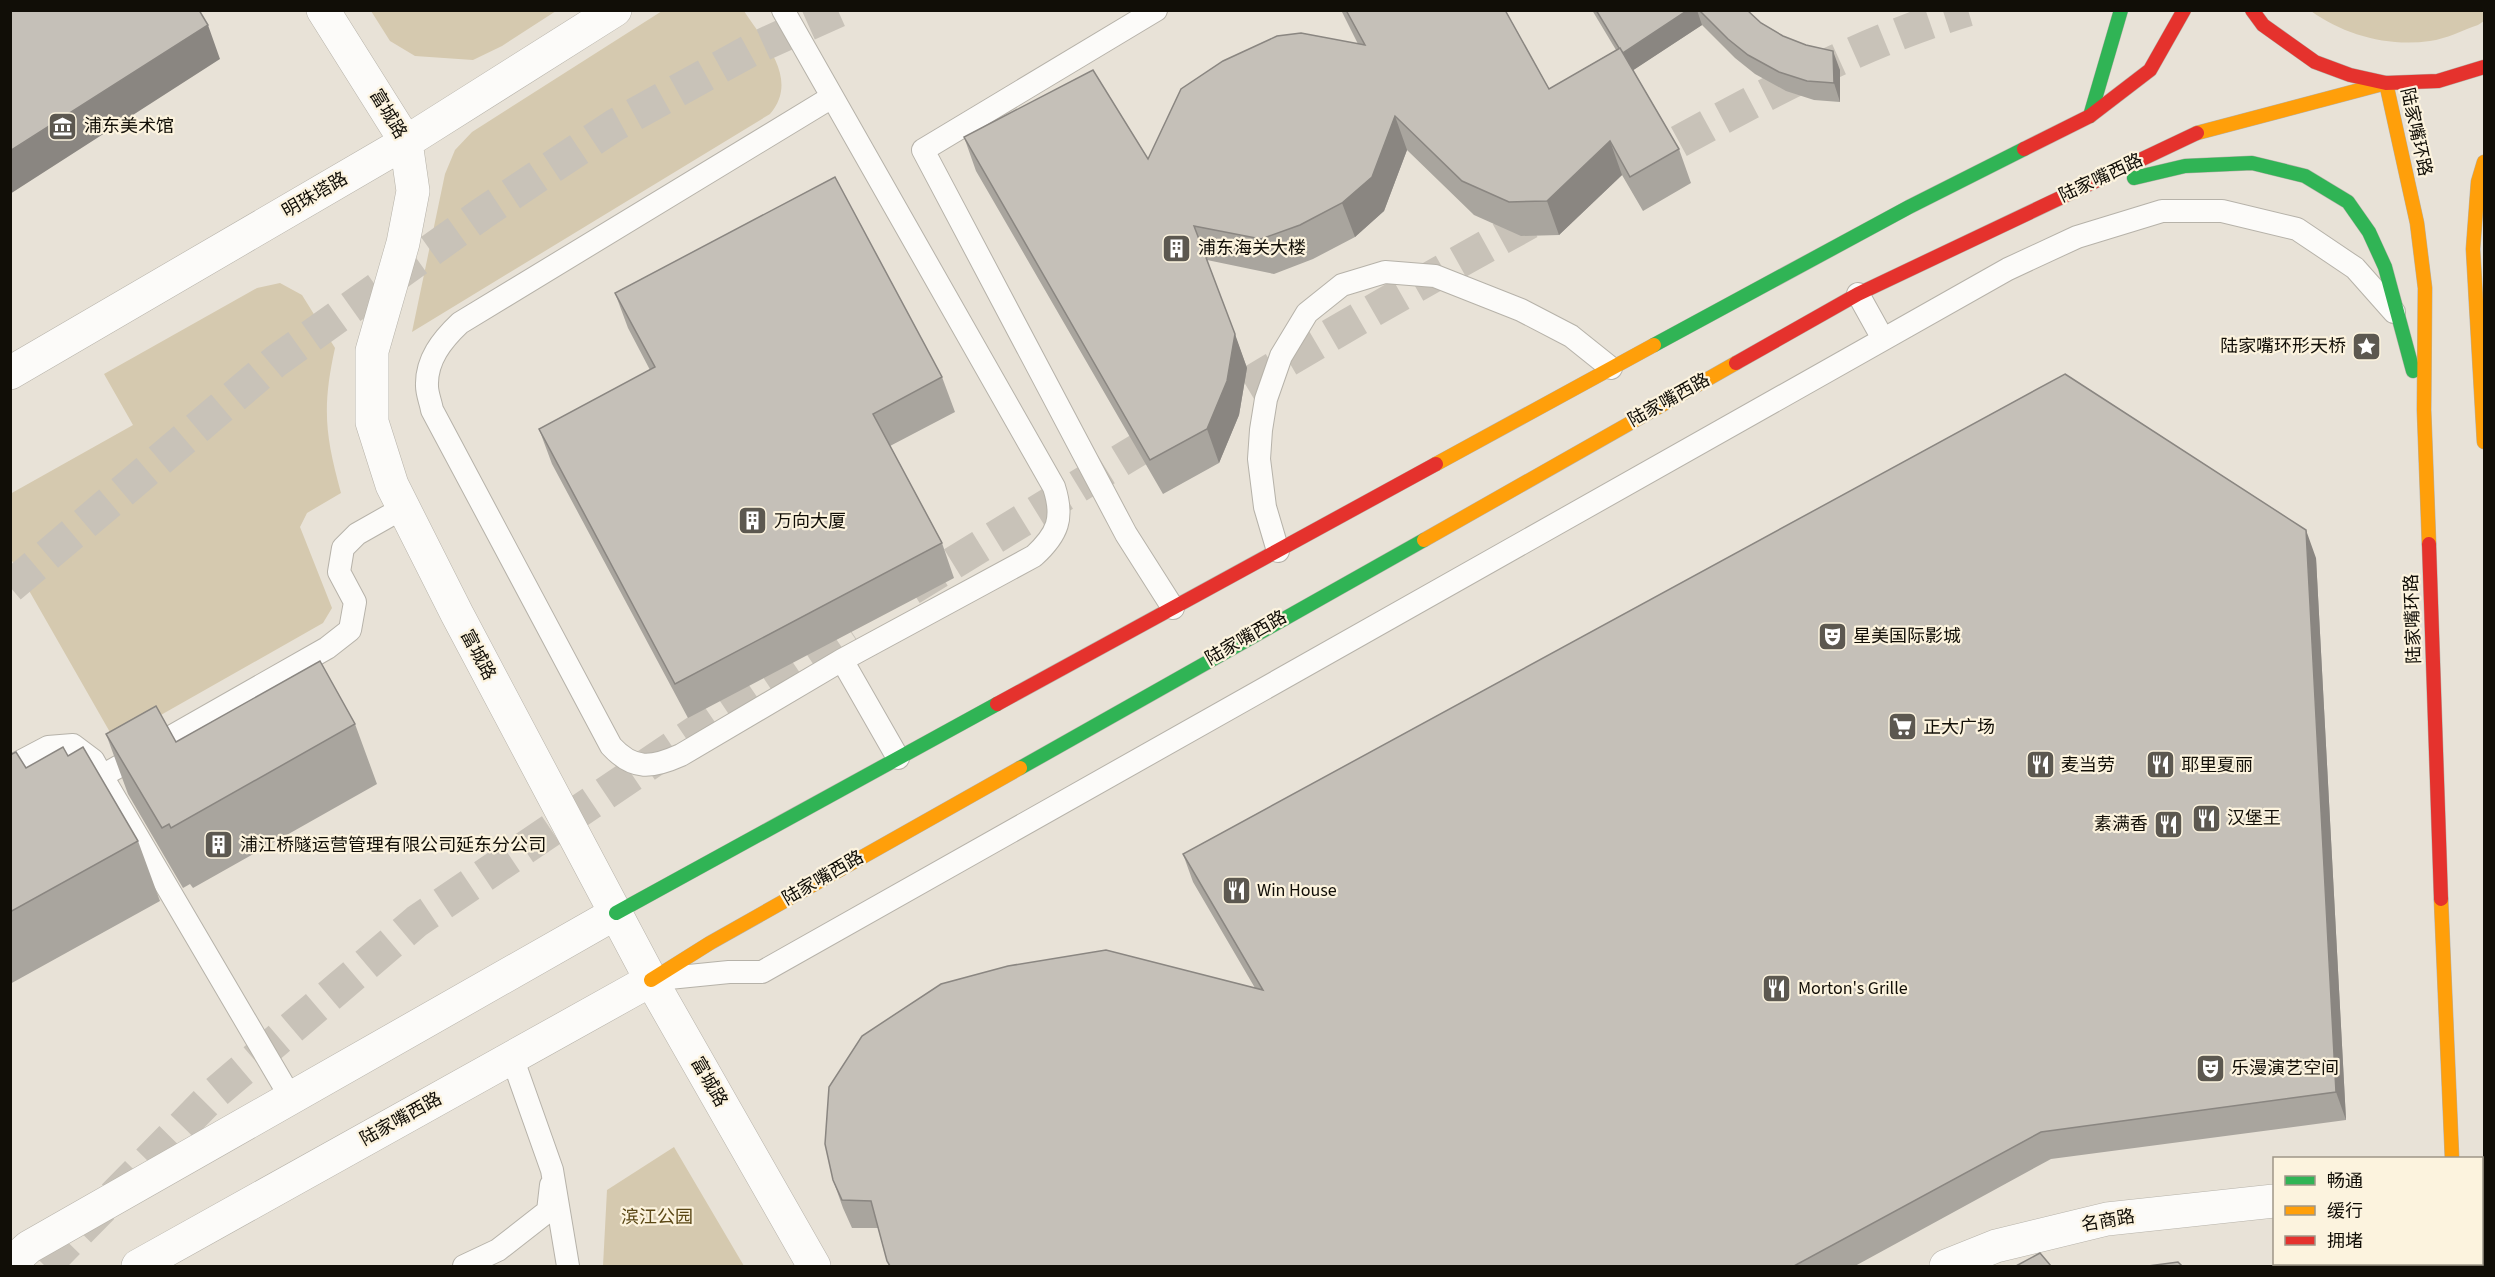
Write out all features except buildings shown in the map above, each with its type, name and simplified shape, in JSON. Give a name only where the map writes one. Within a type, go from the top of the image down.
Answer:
[{"type":"street","name":"富城路","points":[[323,10],[406,142],[412,191],[403,243],[372,351],[372,422],[392,485],[457,614],[651,980],[814,1266]]},
{"type":"street","name":"明珠塔路","points":[[10,373],[406,142],[615,10]]},
{"type":"street","points":[[2090,116],[2121,10]]},
{"type":"street","points":[[10,1264],[29,1248],[616,913],[1611,368],[1909,207],[2090,116],[2150,70],[2184,10]]},
{"type":"street","points":[[2252,10],[2263,25],[2315,62],[2349,75],[2386,82],[2438,81],[2484,67]]},
{"type":"street","name":"陆家嘴西路","points":[[138,1266],[651,980],[710,943],[1232,646],[1858,294],[2198,132],[2386,82]]},
{"type":"street","name":"陆家嘴环路","points":[[2386,82],[2417,223],[2425,288],[2424,410],[2444,993],[2452,1157]]},
{"type":"street","points":[[2484,162],[2478,182],[2473,249],[2484,442]]},
{"type":"street","points":[[2059,197],[2185,166],[2252,163],[2305,176],[2348,202],[2369,232],[2385,267],[2424,410]]},
{"type":"street","points":[[2480,368],[2484,350]]},
{"type":"street","name":"名商路","points":[[1946,1266],[1996,1246],[2107,1219],[2273,1202]]},
{"type":"lane","points":[[783,10],[1054,487],[1060,506],[1058,524],[1048,543],[1034,556],[842,660],[681,755],[662,763],[642,765],[623,758],[612,746],[432,410],[427,386],[431,363],[441,341],[460,323],[832,97]]},
{"type":"lane","points":[[1156,10],[923,150],[1126,534],[1173,608]]},
{"type":"lane","points":[[651,980],[729,972],[762,972],[2008,268],[2077,237],[2162,211],[2222,211],[2297,229],[2355,268],[2399,318]]},
{"type":"lane","points":[[1278,551],[1265,507],[1259,459],[1266,399],[1281,356],[1307,313],[1342,285],[1385,272],[1435,276],[1521,310],[1571,336],[1611,368]]},
{"type":"lane","points":[[1858,294],[1883,339]]},
{"type":"lane","points":[[102,776],[327,648],[350,630],[356,602],[339,572],[343,548],[357,534],[404,508]]},
{"type":"lane","points":[[842,660],[898,758]]},
{"type":"lane","points":[[10,767],[48,747],[73,745],[93,760],[291,1098]]},
{"type":"lane","points":[[512,1057],[552,1170],[568,1266]]},
{"type":"lane","points":[[464,1266],[498,1250],[548,1211],[552,1170]]},
{"type":"green space","points":[[371,11],[556,11],[502,46],[473,60],[415,56],[390,41]]},
{"type":"green space","points":[[662,11],[744,11],[769,48],[780,74],[781,88],[778,101],[770,114],[412,332],[445,174],[455,150],[472,132]]},
{"type":"green space","points":[[2311,11],[2484,11],[2484,21],[2436,40],[2398,42],[2352,33]]},
{"type":"green space","points":[[280,283],[302,295],[335,348],[328,387],[327,421],[331,454],[341,493],[307,513],[300,527],[332,608],[323,623],[115,741],[11,559],[10,494],[133,425],[104,374],[257,288]]},
{"type":"green space","name":"滨江公园","points":[[674,1147],[744,1266],[603,1266],[607,1190]]},
{"type":"tunnel","points":[[10,587],[276,361],[483,213],[615,125],[751,50],[840,10]]},
{"type":"tunnel","points":[[1636,165],[1839,59],[1924,24],[1968,10]]},
{"type":"tunnel","points":[[911,589],[1308,348],[1551,211]]},
{"type":"tunnel","points":[[45,1266],[214,1094],[417,921],[849,628]]},
{"type":"traffic: fast","points":[[2090,116],[2121,10]]},
{"type":"traffic: fast","points":[[1654,345],[1909,207],[2024,149]]},
{"type":"traffic: fast","points":[[2134,178],[2185,166],[2252,163],[2305,176],[2348,202],[2369,232],[2385,267],[2413,371]]},
{"type":"traffic: fast","points":[[1020,768],[1424,540]]},
{"type":"traffic: fast","points":[[616,913],[997,704]]},
{"type":"traffic: slow","points":[[2386,83],[2417,223],[2425,288],[2424,410],[2429,544]]},
{"type":"traffic: slow","points":[[2197,133],[2386,83]]},
{"type":"traffic: slow","points":[[2484,162],[2478,182],[2473,249],[2484,442]]},
{"type":"traffic: slow","points":[[1436,464],[1654,345]]},
{"type":"traffic: slow","points":[[1424,540],[1736,363]]},
{"type":"traffic: slow","points":[[651,980],[710,943],[1020,768]]},
{"type":"traffic: slow","points":[[2441,899],[2452,1157]]},
{"type":"traffic: jam","points":[[2024,149],[2090,116],[2150,70],[2184,10]]},
{"type":"traffic: jam","points":[[2252,10],[2263,25],[2315,62],[2350,75],[2386,83],[2438,81],[2484,67]]},
{"type":"traffic: jam","points":[[1736,363],[1858,294],[2197,133]]},
{"type":"traffic: jam","points":[[997,704],[1436,464]]},
{"type":"traffic: jam","points":[[2429,544],[2441,899]]},
{"type":"place","name":"浦东美术馆","points":[[63,126]]},
{"type":"place","name":"浦东海关大楼","points":[[1177,248]]},
{"type":"place","name":"陆家嘴环形天桥","points":[[2367,346]]},
{"type":"place","name":"万向大厦","points":[[753,521]]},
{"type":"place","name":"星美国际影城","points":[[1832,636]]},
{"type":"place","name":"正大广场","points":[[1902,727]]},
{"type":"place","name":"麦当劳","points":[[2040,765]]},
{"type":"place","name":"耶里夏丽","points":[[2160,765]]},
{"type":"place","name":"汉堡王","points":[[2206,818]]},
{"type":"place","name":"素满香","points":[[2169,824]]},
{"type":"place","name":"浦江桥隧运营管理有限公司延东分公司","points":[[219,845]]},
{"type":"place","name":"Win House","points":[[1236,890]]},
{"type":"place","name":"Morton's Grille","points":[[1777,988]]},
{"type":"place","name":"乐漫演艺空间","points":[[2210,1068]]}]
